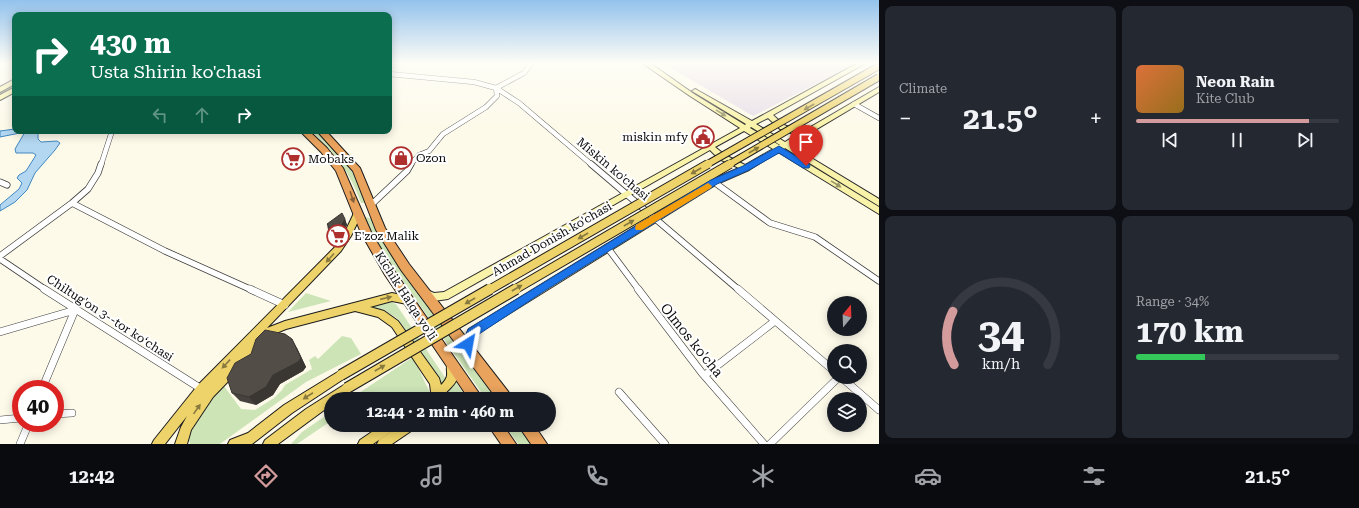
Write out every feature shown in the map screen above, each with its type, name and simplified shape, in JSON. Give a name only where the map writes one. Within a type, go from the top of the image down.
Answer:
[{"type":"highway","name":"Kichik Halqa yo'li","points":[[307,134],[324,150],[340,170],[366,233],[407,300],[472,392]]},
{"type":"highway","name":"Kichik Halqa yo'li","points":[[324,134],[357,170],[381,230],[405,267],[500,392]]},
{"type":"highway","points":[[358,214],[371,207]]},
{"type":"highway","points":[[500,432],[509,444]]},
{"type":"highway","points":[[531,432],[540,444]]},
{"type":"main road","name":"Ahmad Donish ko'chasi","points":[[243,444],[301,400],[341,375],[848,84]]},
{"type":"main road","name":"Ahmad Donish ko'chasi","points":[[269,444],[310,413],[347,388],[868,84]]},
{"type":"main road","points":[[158,444],[253,336],[285,305],[338,249],[348,234],[358,214]]},
{"type":"main road","points":[[181,444],[186,427],[206,391],[273,329],[392,297],[407,300]]},
{"type":"main road","points":[[253,336],[268,326],[342,307],[354,306],[366,308],[381,314],[395,324],[435,382],[434,392]]},
{"type":"main road","points":[[440,392],[451,382],[453,372],[451,363]]},
{"type":"main road","points":[[364,444],[381,432]]},
{"type":"main road","points":[[383,444],[400,432]]},
{"type":"main road","points":[[234,444],[257,433]]},
{"type":"street","points":[[0,90],[12,84]]},
{"type":"street","name":"Miskin ko'chasi","points":[[480,84],[496,88],[519,103],[827,365]]},
{"type":"street","points":[[371,207],[402,175],[413,161],[419,155],[429,151],[443,134],[493,102],[497,96],[496,88],[504,84]]},
{"type":"street","points":[[677,84],[745,128],[782,147],[879,203]]},
{"type":"street","points":[[681,84],[753,124],[782,147],[879,211]]},
{"type":"street","name":"Ahmad Donish ko'chasi","points":[[424,292],[436,297],[445,296],[711,146],[827,84]]},
{"type":"street","points":[[469,352],[468,341],[472,332],[714,182],[746,168],[879,89]]},
{"type":"street","points":[[0,98],[12,91]]},
{"type":"street","points":[[854,104],[879,118]]},
{"type":"street","points":[[769,115],[782,126],[803,135]]},
{"type":"street","points":[[0,256],[72,203],[93,182],[111,134]]},
{"type":"street","points":[[711,146],[715,152],[724,158],[746,168]]},
{"type":"street","points":[[0,182],[7,185]]},
{"type":"street","points":[[714,182],[770,223],[815,237],[879,282]]},
{"type":"street","points":[[72,203],[165,251],[285,305]]},
{"type":"street","name":"Olmos ko'cha","points":[[607,248],[704,375],[735,413],[764,444]]},
{"type":"street","name":"Chiltug'on 3--tor koʻchasi","points":[[0,259],[75,310],[206,391]]},
{"type":"street","points":[[0,332],[75,310]]},
{"type":"street","points":[[46,380],[75,310]]},
{"type":"street","points":[[704,375],[775,321]]},
{"type":"street","points":[[770,444],[833,384]]},
{"type":"street","points":[[848,384],[879,410]]},
{"type":"street","points":[[619,392],[665,444]]},
{"type":"street","points":[[64,413],[72,412]]},
{"type":"street","points":[[0,420],[12,419]]},
{"type":"street","points":[[20,444],[25,432]]},
{"type":"shaded area","points":[[698,84],[816,84],[753,116]]},
{"type":"green space","points":[[314,134],[320,134],[323,137],[339,154],[354,174],[364,194],[365,203],[361,203],[352,182],[341,164]]},
{"type":"green space","points":[[367,217],[371,219],[380,238],[415,289],[493,392],[481,392],[374,240],[365,219]]},
{"type":"green space","points":[[306,293],[331,301],[288,312]]},
{"type":"green space","points":[[389,301],[396,304],[446,379],[440,388],[439,379],[398,319],[384,310],[367,306]]},
{"type":"green space","points":[[342,336],[351,338],[361,354],[306,382],[220,444],[190,444],[189,437],[195,422],[224,386],[241,409],[255,410],[274,398],[285,385],[312,369],[309,360],[315,356],[318,359]]},
{"type":"green space","points":[[413,357],[430,392],[375,392],[360,392]]},
{"type":"green space","points":[[454,379],[462,392],[443,392]]},
{"type":"green space","points":[[324,417],[324,426],[297,444],[291,444],[302,432]]},
{"type":"green space","points":[[510,432],[523,432],[532,444],[518,444]]},
{"type":"water","points":[[12,129],[12,134],[15,134],[0,137],[0,131]]},
{"type":"water","points":[[24,134],[38,134],[38,139],[41,142],[57,141],[60,143],[35,173],[27,190],[15,202],[0,211],[0,205],[19,189],[22,183],[17,178],[26,171],[36,155],[33,153],[16,153],[15,149]]},
{"type":"building","points":[[342,213],[345,219],[336,235],[327,224]]},
{"type":"building","points":[[265,330],[285,334],[292,339],[301,358],[298,362],[273,375],[266,387],[249,397],[232,393],[227,378],[235,363],[251,354],[256,339]]},
{"type":"slow traffic","points":[[639,228],[708,186]]},
{"type":"place","name":"miskin mfy","points":[[703,137]]},
{"type":"place","name":"Ozon","points":[[401,158]]},
{"type":"place","name":"Mobaks","points":[[293,159]]},
{"type":"place","name":"E'zoz Malik","points":[[338,236]]},
{"type":"route","points":[[468,344],[472,332],[542,287],[714,182],[746,168],[779,149],[806,166]]}]
